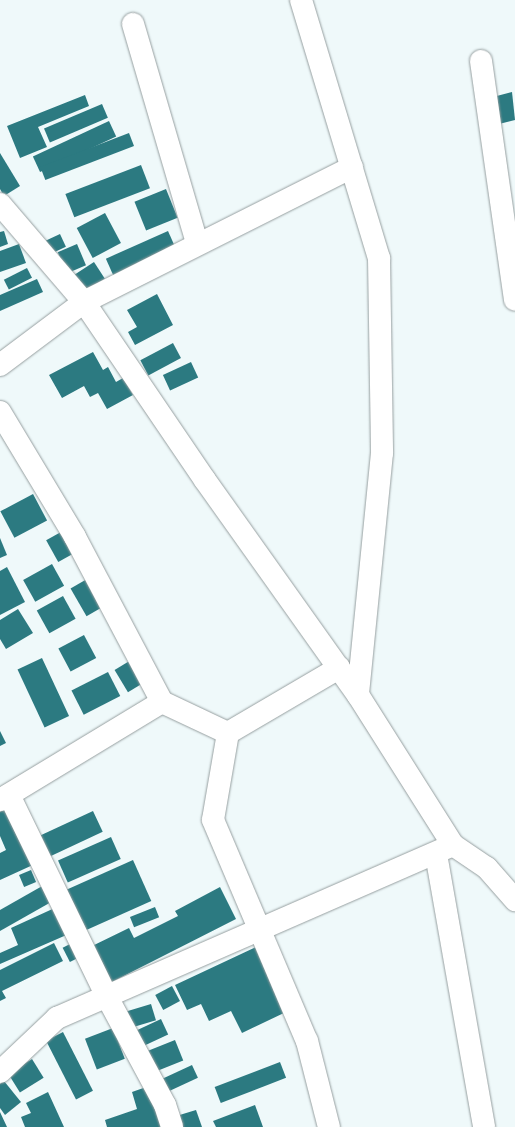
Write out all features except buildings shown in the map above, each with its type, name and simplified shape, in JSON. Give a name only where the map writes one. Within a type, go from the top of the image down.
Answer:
[{"type":"street","points":[[301,0],[379,258],[382,453],[358,695]]},
{"type":"street","points":[[133,24],[197,243]]},
{"type":"street","points":[[481,61],[515,300]]},
{"type":"street","points":[[0,365],[84,302],[197,243],[352,167]]},
{"type":"street","points":[[0,204],[84,302],[358,695],[444,849],[484,1127]]},
{"type":"street","points":[[0,412],[75,537],[162,702],[228,733]]},
{"type":"street","points":[[329,1127],[306,1041],[258,933],[213,820],[228,733],[339,668]]},
{"type":"street","points":[[162,702],[4,798],[165,1105],[172,1127]]},
{"type":"street","points":[[0,1072],[57,1018],[106,995],[258,933],[444,849],[487,868],[515,900]]}]
